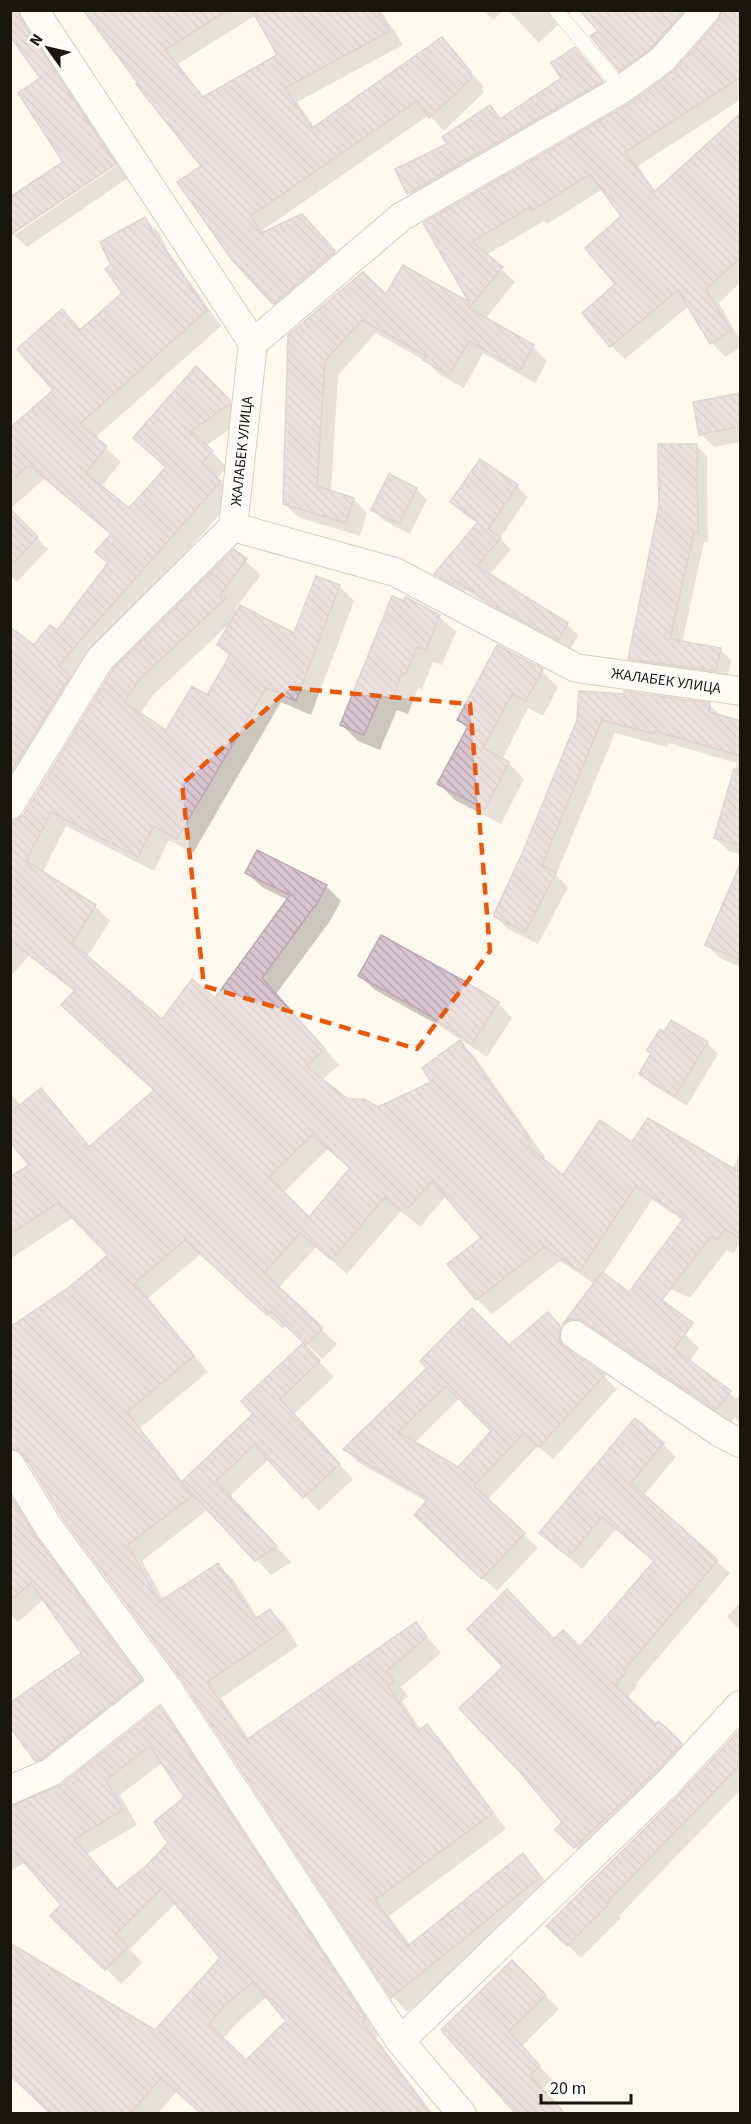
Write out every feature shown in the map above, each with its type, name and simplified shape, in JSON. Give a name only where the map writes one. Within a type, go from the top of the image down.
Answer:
[{"type":"street","points":[[34,10],[253,343],[401,217],[622,89],[662,60],[706,10]]},
{"type":"street","name":"ЖАЛАБЕК УЛИЦА","points":[[253,343],[233,527],[395,572],[576,668],[741,691]]},
{"type":"street","points":[[10,805],[100,659],[233,527]]},
{"type":"street","points":[[575,1335],[719,1432],[741,1443]]},
{"type":"street","points":[[10,1464],[50,1529],[164,1683],[400,2041],[462,2114]]},
{"type":"street","points":[[10,1790],[51,1772],[164,1683]]},
{"type":"street","points":[[400,2041],[667,1784],[741,1704]]},
{"type":"lane","points":[[556,10],[622,89]]},
{"type":"highlighted area","points":[[290,688],[470,704],[490,951],[417,1049],[204,986],[182,784]]},
{"type":"building","points":[[10,10],[18,10],[20,19],[116,164],[10,235],[10,197],[63,162],[18,93],[40,78],[10,36]]},
{"type":"building","points":[[83,10],[228,10],[165,50],[203,97],[277,55],[252,10],[377,10],[390,31],[285,88],[312,128],[442,37],[471,72],[469,74],[472,78],[429,118],[417,101],[251,216],[261,233],[302,214],[335,251],[273,304],[232,260],[177,182],[201,166],[136,84],[138,83]]},
{"type":"building","points":[[580,10],[684,10],[651,48],[619,71],[590,36],[598,31]]},
{"type":"building","points":[[722,10],[741,10],[741,77],[625,152],[654,192],[741,113],[741,257],[706,289],[731,331],[710,344],[678,290],[610,347],[582,313],[615,284],[585,248],[621,216],[590,174],[532,211],[530,207],[472,242],[503,267],[469,308],[534,345],[520,370],[469,341],[449,375],[423,360],[426,356],[362,320],[325,361],[317,486],[354,498],[346,523],[283,504],[288,335],[363,272],[386,294],[403,265],[469,302],[423,223],[632,102],[674,71],[718,21]]},
{"type":"building","points":[[575,47],[603,81],[407,194],[395,169],[447,144],[442,137],[490,105],[500,119],[561,78],[551,63]]},
{"type":"building","points":[[145,217],[154,234],[207,310],[80,424],[107,446],[86,473],[129,508],[166,467],[133,438],[196,366],[230,400],[230,404],[191,431],[213,451],[202,463],[221,481],[59,665],[70,676],[10,773],[10,627],[34,645],[50,625],[57,630],[108,563],[95,552],[111,534],[29,465],[10,481],[10,428],[53,390],[17,349],[62,309],[80,330],[122,293],[105,269],[111,265],[100,242]]},
{"type":"building","points":[[741,393],[741,426],[699,435],[693,402]]},
{"type":"building","points":[[658,444],[697,444],[698,533],[694,532],[670,639],[721,648],[716,671],[628,659],[659,506]]},
{"type":"building","points":[[480,459],[518,485],[488,529],[501,538],[477,566],[568,623],[559,640],[496,607],[455,580],[453,584],[434,574],[478,522],[450,502]]},
{"type":"building","points":[[389,474],[417,488],[399,524],[371,510]]},
{"type":"building","points":[[10,509],[38,537],[10,567]]},
{"type":"building","points":[[234,549],[247,559],[220,595],[226,598],[139,680],[124,702],[166,730],[192,686],[207,695],[231,653],[217,645],[240,605],[294,633],[316,576],[340,585],[296,701],[266,688],[177,839],[154,826],[138,857],[51,812],[26,861],[96,905],[72,943],[162,1019],[192,979],[215,998],[290,895],[245,873],[257,850],[327,885],[315,907],[262,978],[325,1049],[306,1066],[348,1099],[364,1099],[378,1107],[431,1082],[422,1068],[460,1040],[531,1141],[528,1146],[563,1175],[600,1120],[632,1142],[648,1118],[741,1173],[741,1239],[725,1229],[717,1240],[711,1236],[662,1300],[693,1323],[674,1349],[731,1391],[716,1410],[584,1321],[568,1320],[562,1325],[602,1272],[629,1292],[684,1218],[636,1186],[580,1271],[544,1247],[476,1300],[447,1264],[481,1238],[432,1181],[404,1213],[385,1197],[332,1260],[300,1233],[264,1273],[323,1328],[306,1345],[271,1311],[267,1315],[185,1240],[135,1283],[194,1356],[127,1412],[192,1496],[128,1545],[159,1602],[218,1563],[255,1619],[270,1609],[284,1630],[207,1682],[246,1740],[416,1622],[427,1637],[387,1671],[394,1681],[388,1686],[418,1731],[427,1724],[493,1813],[375,1900],[408,1946],[523,1853],[540,1877],[391,1998],[178,1674],[64,1520],[24,1455],[10,1448],[10,1327],[68,1288],[108,1255],[58,1203],[10,1234],[10,1177],[29,1165],[10,1142],[10,1113],[41,1088],[89,1147],[154,1090],[61,1005],[75,990],[10,940],[10,821],[24,814],[113,669]],"holes":[[[312,1135],[350,1168],[309,1217],[269,1177]]]},
{"type":"building","points":[[392,596],[404,601],[406,597],[440,615],[426,650],[417,647],[406,674],[402,673],[392,699],[381,695],[364,735],[340,725]]},
{"type":"building","points":[[497,645],[543,669],[526,701],[512,694],[483,748],[509,762],[485,809],[437,784],[468,726],[457,720]]},
{"type":"building","points":[[579,691],[624,694],[624,691],[710,703],[709,712],[741,721],[741,756],[655,731],[654,734],[602,720],[542,865],[556,873],[525,932],[493,916],[522,854],[577,720]]},
{"type":"building","points":[[734,769],[741,770],[741,846],[714,838]]},
{"type":"building","points":[[741,862],[741,960],[705,945]]},
{"type":"building","points":[[381,935],[499,1002],[472,1044],[422,1011],[358,976]]},
{"type":"building","points":[[671,1020],[708,1042],[675,1096],[639,1074],[651,1053],[647,1050],[660,1029],[664,1032]]},
{"type":"building","points":[[472,1308],[509,1345],[548,1312],[561,1327],[560,1342],[565,1348],[605,1375],[539,1447],[524,1433],[474,1486],[525,1533],[482,1579],[414,1515],[428,1499],[343,1449],[427,1368],[420,1361]],"holes":[[[446,1386],[491,1431],[458,1467],[398,1432]]]},
{"type":"building","points":[[303,1343],[320,1361],[280,1399],[340,1464],[303,1498],[254,1445],[216,1481],[277,1546],[255,1561],[181,1482],[253,1414],[241,1401]]},
{"type":"building","points":[[635,1418],[664,1443],[631,1483],[718,1560],[624,1670],[626,1672],[615,1685],[656,1724],[659,1721],[682,1743],[655,1772],[574,1848],[555,1830],[562,1822],[518,1770],[459,1708],[503,1667],[467,1629],[507,1589],[554,1639],[563,1630],[580,1647],[654,1561],[602,1517],[569,1557],[539,1533]]},
{"type":"building","points":[[10,1496],[37,1539],[141,1680],[42,1758],[35,1761],[10,1727],[10,1703],[81,1653],[31,1583],[10,1601]]},
{"type":"building","points":[[160,1707],[366,2019],[362,2022],[431,2114],[202,2114],[161,2078],[130,2114],[51,2114],[10,2075],[10,1943],[155,2030],[220,1958],[162,1888],[116,1934],[128,1947],[105,1970],[50,1916],[61,1905],[10,1846],[10,1806],[61,1785]],"holes":[[[150,1746],[184,1797],[154,1822],[168,1843],[145,1867],[117,1889],[74,1839],[123,1810],[106,1780]],[[253,1982],[286,2021],[246,2060],[209,2024],[224,2006]]]},
{"type":"building","points":[[741,1729],[741,1764],[567,1946],[546,1926],[678,1796]]},
{"type":"building","points":[[512,1960],[546,1995],[509,2031],[540,2066],[530,2075],[565,2114],[516,2114],[441,2030]]}]
